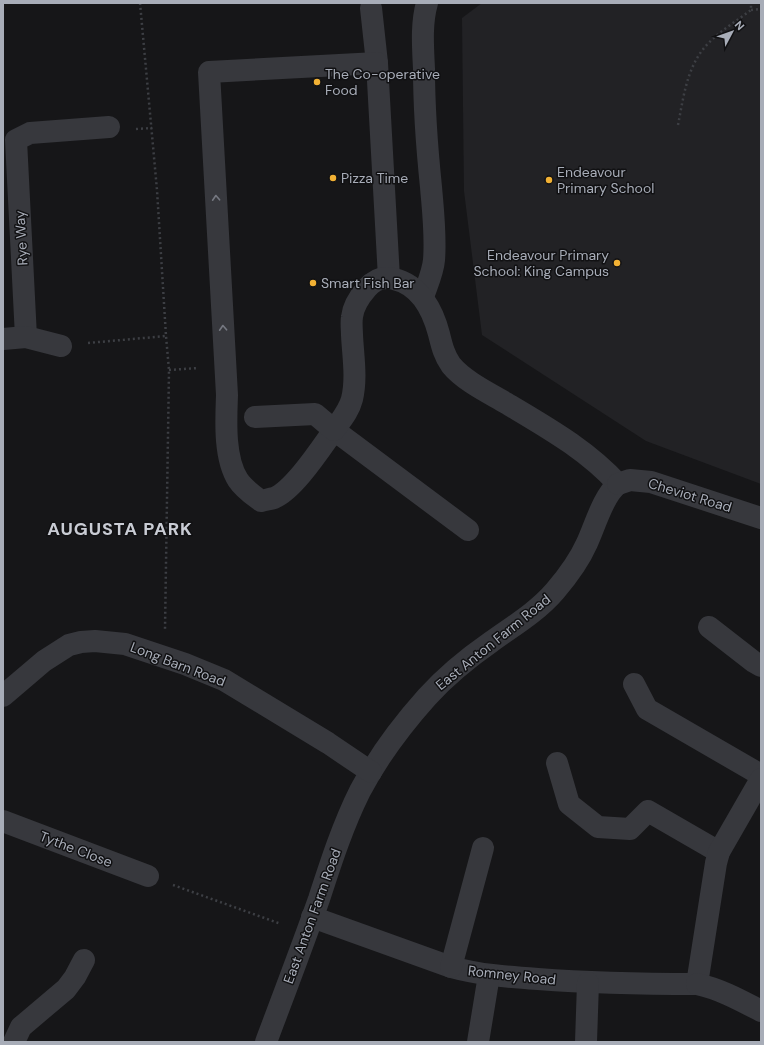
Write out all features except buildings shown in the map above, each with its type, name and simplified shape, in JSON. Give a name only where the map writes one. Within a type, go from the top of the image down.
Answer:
[{"type":"street","points":[[423,298],[434,261],[435,244],[424,81],[423,34],[424,14],[427,3]]},
{"type":"street","points":[[371,8],[377,63],[388,278]]},
{"type":"street","points":[[377,63],[209,72],[225,367],[228,395],[226,426],[232,468],[238,480],[244,488],[262,500],[274,498],[284,491],[311,462],[348,409],[354,389],[351,318],[354,307],[372,283],[379,279],[388,278],[406,283],[423,298],[433,315],[443,351],[452,366],[481,388],[574,444],[604,468],[618,484]]},
{"type":"street","name":"Rye Way","points":[[26,337],[16,140],[30,133],[119,128]]},
{"type":"street","points":[[3,339],[26,337],[61,346]]},
{"type":"street","points":[[255,416],[316,414],[334,430],[468,530]]},
{"type":"street","name":"Cheviot Road","points":[[618,484],[630,480],[651,482],[761,518]]},
{"type":"street","name":"East Anton Farm Road","points":[[266,1042],[344,828],[360,792],[371,772],[400,730],[428,696],[445,679],[476,652],[536,610],[555,591],[578,560],[610,492],[618,484]]},
{"type":"street","points":[[709,627],[761,666]]},
{"type":"street","name":"Long Barn Road","points":[[3,696],[56,652],[69,645],[96,641],[125,644],[205,671],[224,680],[348,755],[371,772]]},
{"type":"street","points":[[634,684],[647,709],[761,775]]},
{"type":"street","points":[[557,763],[569,804],[598,827],[630,829],[648,811],[719,852]]},
{"type":"street","points":[[697,984],[713,879],[719,852],[761,780]]},
{"type":"street","name":"Tythe Close","points":[[5,827],[148,876]]},
{"type":"street","points":[[451,967],[483,848]]},
{"type":"street","name":"Romney Road","points":[[309,925],[451,967],[490,976],[588,983],[697,984],[709,986],[733,996],[761,1011]]},
{"type":"street","points":[[14,1042],[21,1026],[66,989],[75,977],[84,960]]},
{"type":"street","points":[[478,1042],[490,976]]},
{"type":"street","points":[[586,1042],[588,983]]},
{"type":"path","points":[[140,3],[157,190],[169,370],[165,657]]},
{"type":"path","points":[[751,3],[751,10]]},
{"type":"path","points":[[678,125],[689,77],[694,64],[702,51],[728,26],[751,10],[761,9]]},
{"type":"path","points":[[119,128],[152,128]]},
{"type":"path","points":[[61,346],[166,336]]},
{"type":"path","points":[[148,876],[309,925]]},
{"type":"shaded area","name":"Endeavour Primary School: King Campus","points":[[482,3],[761,3],[761,484],[646,441],[482,335],[464,191],[462,18]]},
{"type":"place","name":"The Co-operative Food","points":[[317,82]]},
{"type":"place","name":"Pizza Time","points":[[333,178]]},
{"type":"place","name":"Endeavour Primary School","points":[[549,180]]},
{"type":"place","name":"Endeavour Primary School: King Campus","points":[[617,263]]},
{"type":"place","name":"Smart Fish Bar","points":[[313,283]]},
{"type":"district","name":"AUGUSTA PARK","points":[[120,529]]}]
